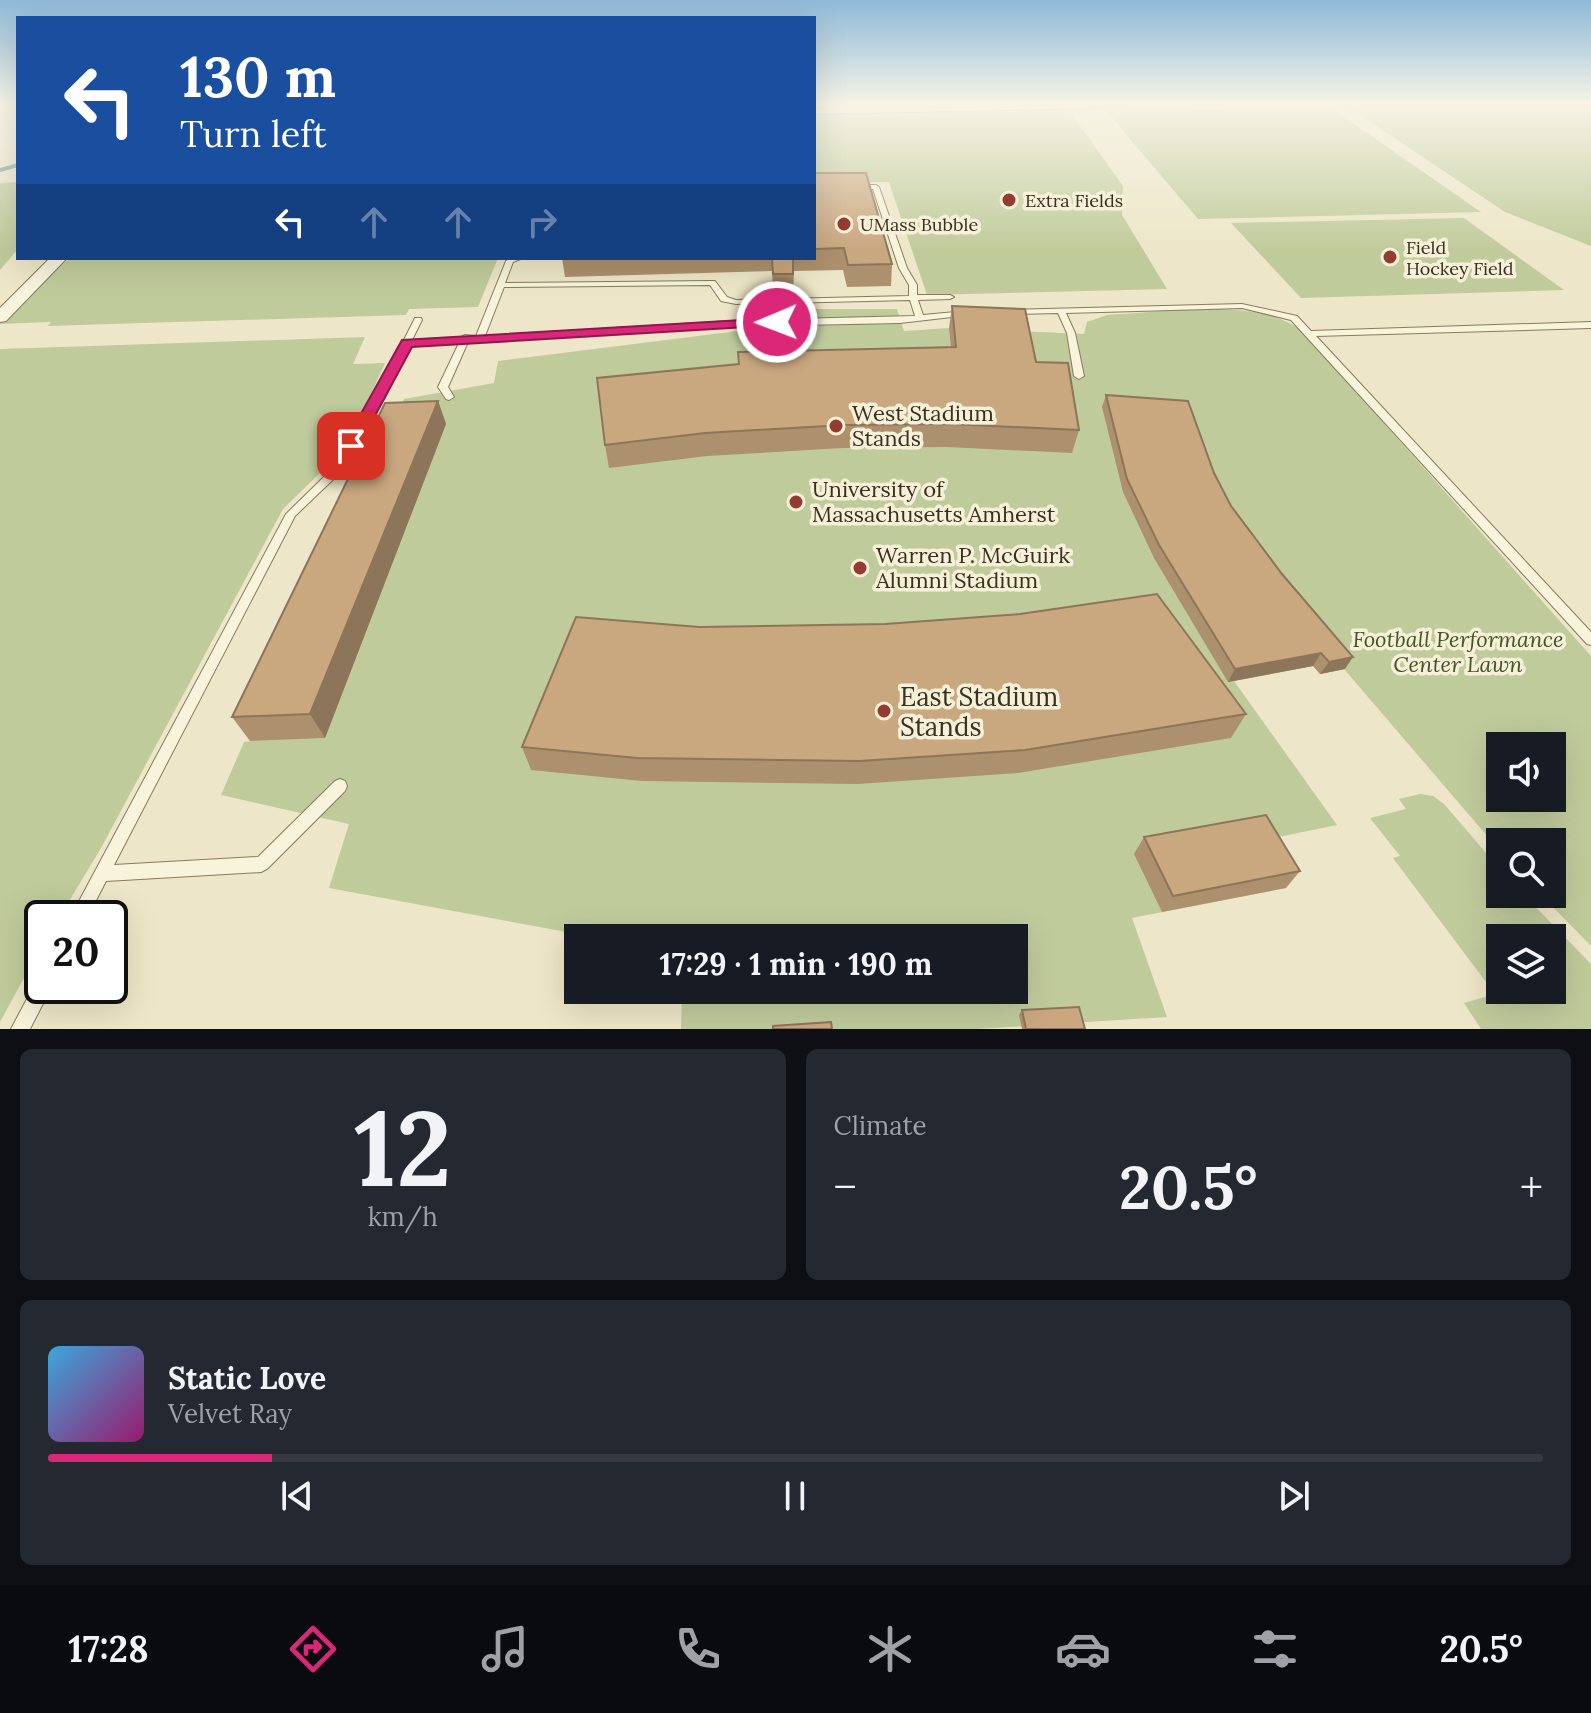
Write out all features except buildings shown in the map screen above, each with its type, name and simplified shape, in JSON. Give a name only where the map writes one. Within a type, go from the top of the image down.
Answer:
[{"type":"street","points":[[0,317],[57,260]]},
{"type":"lane","points":[[845,187],[876,187],[903,268],[913,285],[913,298],[920,318]]},
{"type":"lane","points":[[480,337],[513,260]]},
{"type":"lane","points":[[500,285],[712,283],[724,299],[736,302],[950,297]]},
{"type":"lane","points":[[1003,312],[1242,306],[1294,318],[1591,640]]},
{"type":"lane","points":[[1061,311],[1071,333],[1079,376]]},
{"type":"lane","points":[[407,343],[974,313]]},
{"type":"lane","points":[[87,900],[291,514],[338,469],[418,320]]},
{"type":"lane","points":[[1311,334],[1591,325]]},
{"type":"lane","points":[[449,397],[443,387],[465,338]]},
{"type":"lane","points":[[101,874],[261,864],[340,786]]},
{"type":"lane","points":[[20,1029],[33,1004]]},
{"type":"green space","name":"Extra Fields","points":[[816,153],[1100,153],[1123,186],[1122,215],[1167,289],[927,295],[889,182],[816,183]]},
{"type":"green space","points":[[1142,153],[1396,153],[1481,212],[1198,219]]},
{"type":"green space","points":[[1417,153],[1591,153],[1591,246],[1505,212]]},
{"type":"green space","points":[[16,182],[16,251],[0,270],[0,183]]},
{"type":"green space","name":"Field Hockey Field","points":[[1464,218],[1564,290],[1301,298],[1231,223]]},
{"type":"green space","points":[[68,260],[497,260],[478,307],[409,309],[406,315],[48,326],[51,322],[0,324],[0,318]]},
{"type":"green space","name":"Football Performance Center Lawn","points":[[793,309],[897,309],[904,331],[949,328],[1084,334],[1087,322],[1107,315],[1209,309],[1260,313],[1283,320],[1302,331],[1591,656],[1591,946],[1554,908],[1566,908],[1566,828],[1486,828],[1486,835],[1344,669],[1320,674],[1313,666],[1234,681],[1337,825],[1259,841],[1286,888],[1132,918],[1167,1017],[978,1029],[681,1029],[682,1004],[1028,1004],[1028,924],[564,924],[564,932],[329,888],[349,824],[221,795],[244,742],[250,741],[404,399],[494,383],[498,361],[746,330],[746,313]]},
{"type":"green space","points":[[365,337],[353,364],[385,363],[356,427],[329,464],[283,509],[101,848],[70,900],[24,900],[24,978],[0,1022],[0,349]]},
{"type":"green space","points":[[1420,794],[1433,796],[1444,804],[1486,853],[1486,908],[1537,908],[1552,924],[1486,924],[1486,982],[1393,858],[1400,856],[1370,818],[1406,809],[1399,799]]},
{"type":"green space","points":[[1566,938],[1591,964],[1591,1029],[1481,1029],[1464,1003],[1486,997],[1486,1004],[1566,1004]]},
{"type":"waterway","points":[[0,170],[16,166]]},
{"type":"place","name":"Extra Fields","points":[[1009,200]]},
{"type":"place","name":"UMass Bubble","points":[[844,224]]},
{"type":"place","name":"Field Hockey Field","points":[[1390,257]]},
{"type":"place","name":"West Stadium Stands","points":[[836,426]]},
{"type":"place","name":"University of Massachusetts Amherst","points":[[796,502]]},
{"type":"place","name":"Warren P. McGuirk Alumni Stadium","points":[[860,568]]},
{"type":"place","name":"East Stadium Stands","points":[[884,711]]},
{"type":"route","points":[[351,446],[407,343],[777,322]]}]
